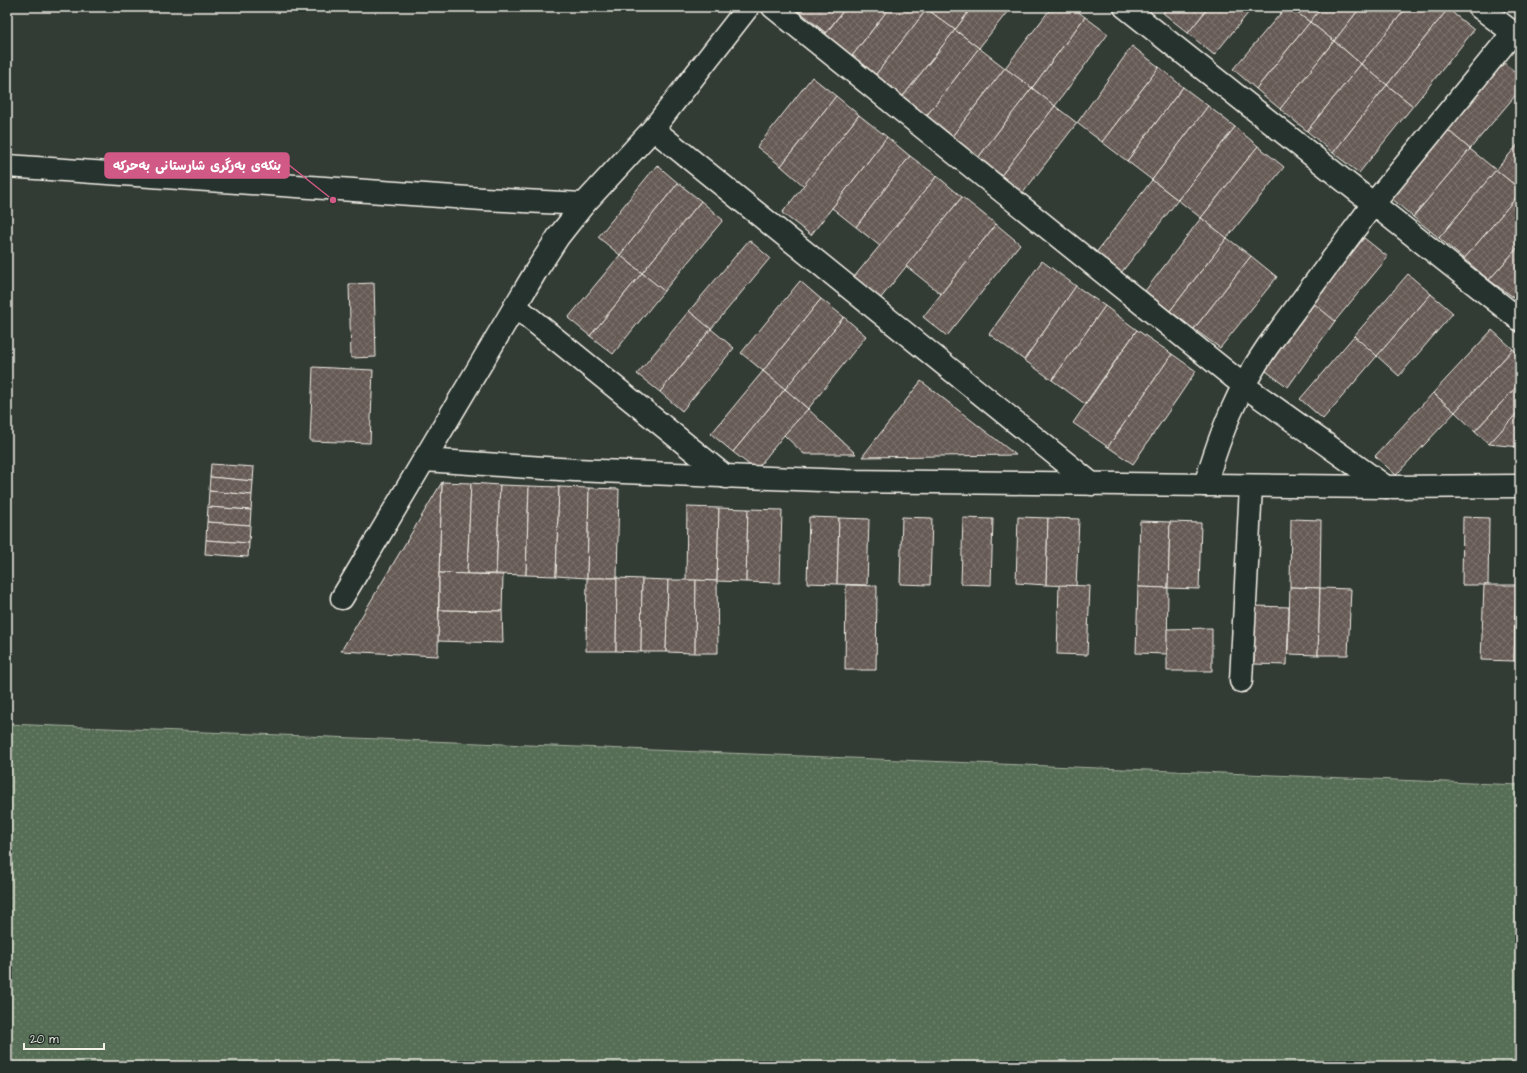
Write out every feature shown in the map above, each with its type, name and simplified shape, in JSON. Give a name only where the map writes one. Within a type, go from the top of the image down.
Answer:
[{"type":"street","points":[[342,598],[515,306],[558,237],[584,204],[653,129],[748,7]]},
{"type":"street","points":[[773,7],[1243,385],[1386,487]]},
{"type":"street","points":[[1125,7],[1520,320]]},
{"type":"street","points":[[1205,485],[1220,437],[1243,385],[1268,346],[1374,203],[1516,36],[1479,7]]},
{"type":"street","points":[[653,129],[1092,484]]},
{"type":"street","points":[[7,166],[584,204]]},
{"type":"street","points":[[515,306],[726,477]]},
{"type":"street","points":[[424,460],[575,470],[846,481],[1251,486],[1520,486]]},
{"type":"street","points":[[1241,681],[1251,486]]},
{"type":"green space","points":[[7,724],[1520,785],[1520,1066],[7,1066]]},
{"type":"building","points":[[794,7],[846,7],[826,33]]},
{"type":"building","points":[[846,7],[890,7],[849,60],[822,39]]},
{"type":"building","points":[[890,7],[925,7],[927,9],[873,78],[849,60]]},
{"type":"building","points":[[929,7],[972,7],[955,30],[927,9]]},
{"type":"building","points":[[972,7],[1011,7],[979,48],[955,30]]},
{"type":"building","points":[[1052,7],[1072,7],[1085,17],[1032,88],[1005,68]]},
{"type":"building","points":[[1167,7],[1209,7],[1188,33],[1163,13]]},
{"type":"building","points":[[1209,7],[1253,7],[1214,55],[1188,33]]},
{"type":"building","points":[[1286,7],[1289,7],[1310,22],[1256,89],[1233,69]]},
{"type":"building","points":[[1289,7],[1322,7],[1310,22]]},
{"type":"building","points":[[1322,7],[1361,7],[1334,41],[1310,22]]},
{"type":"building","points":[[1361,7],[1407,7],[1361,64],[1334,41]]},
{"type":"building","points":[[1407,7],[1446,7],[1448,9],[1387,85],[1361,64]]},
{"type":"building","points":[[927,9],[955,30],[900,100],[873,78]]},
{"type":"building","points":[[1448,9],[1474,30],[1413,106],[1387,85]]},
{"type":"building","points":[[1085,17],[1108,34],[1055,106],[1032,88]]},
{"type":"building","points":[[1310,22],[1334,41],[1280,109],[1256,89]]},
{"type":"building","points":[[955,30],[979,48],[924,119],[900,100]]},
{"type":"building","points":[[1334,41],[1361,64],[1307,131],[1280,109]]},
{"type":"building","points":[[1132,46],[1159,67],[1102,142],[1077,123]]},
{"type":"building","points":[[979,48],[1005,68],[950,139],[924,119]]},
{"type":"building","points":[[1502,61],[1520,76],[1520,90],[1470,149],[1445,128]]},
{"type":"building","points":[[1361,64],[1387,85],[1333,153],[1307,131]]},
{"type":"building","points":[[1159,67],[1183,87],[1127,161],[1102,142]]},
{"type":"building","points":[[1005,68],[1032,88],[977,159],[950,139]]},
{"type":"building","points":[[812,77],[836,96],[781,166],[757,147]]},
{"type":"building","points":[[1387,85],[1413,106],[1359,173],[1333,153]]},
{"type":"building","points":[[1183,87],[1208,106],[1152,180],[1127,161]]},
{"type":"building","points":[[1032,88],[1055,106],[1000,177],[977,159]]},
{"type":"building","points":[[836,96],[859,115],[804,186],[781,166]]},
{"type":"building","points":[[1055,106],[1077,123],[1022,194],[1000,177]]},
{"type":"building","points":[[1208,106],[1235,127],[1178,200],[1152,180]]},
{"type":"building","points":[[859,115],[887,137],[811,235],[782,213]]},
{"type":"building","points":[[1235,127],[1258,146],[1201,218],[1178,200]]},
{"type":"building","points":[[1445,128],[1470,149],[1413,217],[1389,196]]},
{"type":"building","points":[[887,137],[910,156],[856,227],[832,208]]},
{"type":"building","points":[[1520,142],[1520,189],[1496,170]]},
{"type":"building","points":[[1258,146],[1284,167],[1227,238],[1201,218]]},
{"type":"building","points":[[1470,149],[1496,170],[1439,238],[1413,217]]},
{"type":"building","points":[[910,156],[937,176],[880,246],[856,227]]},
{"type":"building","points":[[657,165],[678,183],[620,255],[598,237]]},
{"type":"building","points":[[1496,170],[1520,189],[1520,193],[1464,259],[1439,238]]},
{"type":"building","points":[[937,176],[962,197],[880,299],[854,277]]},
{"type":"building","points":[[1152,180],[1178,200],[1121,273],[1095,254]]},
{"type":"building","points":[[678,183],[701,201],[642,273],[620,255]]},
{"type":"building","points":[[1520,193],[1520,245],[1489,280],[1464,259]]},
{"type":"building","points":[[962,197],[996,224],[941,294],[906,266]]},
{"type":"building","points":[[701,201],[723,220],[664,291],[642,273]]},
{"type":"building","points":[[1201,218],[1227,238],[1170,311],[1145,291]]},
{"type":"building","points":[[996,224],[1020,244],[947,336],[923,317]]},
{"type":"building","points":[[1227,238],[1251,256],[1194,329],[1170,311]]},
{"type":"building","points":[[1364,238],[1388,257],[1335,321],[1312,302]]},
{"type":"building","points":[[749,240],[770,258],[711,329],[689,311]]},
{"type":"building","points":[[1520,245],[1520,294],[1516,299],[1489,280]]},
{"type":"building","points":[[620,255],[642,273],[590,336],[568,318]]},
{"type":"building","points":[[1251,256],[1277,277],[1220,348],[1194,329]]},
{"type":"building","points":[[1042,261],[1076,286],[1024,360],[989,334]]},
{"type":"building","points":[[642,273],[664,291],[613,354],[590,336]]},
{"type":"building","points":[[1408,274],[1431,294],[1377,356],[1354,336]]},
{"type":"building","points":[[800,281],[821,299],[763,371],[741,353]]},
{"type":"building","points":[[374,283],[376,357],[351,358],[349,284]]},
{"type":"building","points":[[1076,286],[1105,306],[1052,380],[1024,360]]},
{"type":"building","points":[[1431,294],[1453,313],[1399,376],[1377,356]]},
{"type":"building","points":[[821,299],[844,317],[785,389],[763,371]]},
{"type":"building","points":[[1312,302],[1335,321],[1288,387],[1263,369]]},
{"type":"building","points":[[1105,306],[1137,330],[1085,404],[1052,380]]},
{"type":"building","points":[[689,311],[711,329],[660,392],[637,374]]},
{"type":"building","points":[[844,317],[866,336],[808,409],[785,389]]},
{"type":"building","points":[[711,329],[734,348],[682,411],[660,392]]},
{"type":"building","points":[[1137,330],[1172,354],[1108,447],[1073,423]]},
{"type":"building","points":[[1492,330],[1513,349],[1455,412],[1433,393]]},
{"type":"building","points":[[1354,336],[1377,356],[1323,419],[1300,399]]},
{"type":"building","points":[[1513,349],[1520,356],[1520,383],[1475,431],[1455,412]]},
{"type":"building","points":[[1172,354],[1196,371],[1133,464],[1108,447]]},
{"type":"building","points":[[313,367],[373,370],[370,443],[310,441]]},
{"type":"building","points":[[763,371],[785,389],[733,452],[711,434]]},
{"type":"building","points":[[921,381],[1016,455],[862,457]]},
{"type":"building","points":[[1520,383],[1520,410],[1489,444],[1475,431]]},
{"type":"building","points":[[785,389],[808,409],[784,435],[756,470],[733,452]]},
{"type":"building","points":[[1433,393],[1455,412],[1396,475],[1375,456]]},
{"type":"building","points":[[808,409],[856,454],[804,454],[784,435]]},
{"type":"building","points":[[1520,410],[1520,447],[1489,444]]},
{"type":"building","points":[[211,464],[254,467],[253,481],[210,477]]},
{"type":"building","points":[[210,477],[253,481],[252,495],[209,491]]},
{"type":"building","points":[[442,482],[471,483],[467,574],[439,573]]},
{"type":"building","points":[[442,482],[438,656],[341,651]]},
{"type":"building","points":[[471,483],[500,485],[496,574],[467,574]]},
{"type":"building","points":[[500,485],[529,486],[526,575],[496,574]]},
{"type":"building","points":[[529,486],[559,487],[556,576],[526,575]]},
{"type":"building","points":[[559,487],[589,488],[587,578],[556,576]]},
{"type":"building","points":[[589,488],[619,489],[617,578],[587,578]]},
{"type":"building","points":[[209,491],[252,495],[251,510],[208,507]]},
{"type":"building","points":[[208,507],[251,510],[250,525],[207,522]]},
{"type":"building","points":[[687,507],[719,508],[717,581],[686,580]]},
{"type":"building","points":[[719,508],[748,509],[746,582],[717,581]]},
{"type":"building","points":[[1518,508],[1520,508],[1520,585],[1516,585]]},
{"type":"building","points":[[748,509],[782,510],[780,583],[746,582]]},
{"type":"building","points":[[809,517],[839,518],[837,584],[807,583]]},
{"type":"building","points":[[902,517],[932,518],[930,585],[900,584]]},
{"type":"building","points":[[1018,517],[1048,518],[1046,585],[1016,583]]},
{"type":"building","points":[[1463,517],[1489,518],[1488,585],[1462,585]]},
{"type":"building","points":[[839,518],[869,519],[867,585],[837,584]]},
{"type":"building","points":[[963,518],[993,519],[991,585],[961,584]]},
{"type":"building","points":[[1048,518],[1079,519],[1076,586],[1046,585]]},
{"type":"building","points":[[1291,519],[1321,520],[1320,588],[1290,587]]},
{"type":"building","points":[[1140,521],[1170,522],[1168,588],[1138,587]]},
{"type":"building","points":[[207,522],[250,525],[249,543],[206,540]]},
{"type":"building","points":[[1170,522],[1201,523],[1199,589],[1168,588]]},
{"type":"building","points":[[206,540],[249,543],[248,557],[205,554]]},
{"type":"building","points":[[439,573],[503,575],[502,611],[439,610]]},
{"type":"building","points":[[587,578],[617,578],[616,651],[586,651]]},
{"type":"building","points":[[617,578],[642,579],[641,652],[616,651]]},
{"type":"building","points":[[642,579],[668,580],[666,652],[641,652]]},
{"type":"building","points":[[668,580],[696,580],[695,653],[666,652]]},
{"type":"building","points":[[696,580],[717,581],[718,653],[695,653]]},
{"type":"building","points":[[846,585],[877,586],[876,670],[845,670]]},
{"type":"building","points":[[1059,585],[1090,586],[1087,655],[1057,654]]},
{"type":"building","points":[[1484,585],[1516,585],[1514,661],[1481,660]]},
{"type":"building","points":[[1516,585],[1520,585],[1520,661],[1514,661]]},
{"type":"building","points":[[1138,587],[1168,588],[1167,654],[1136,653]]},
{"type":"building","points":[[1290,587],[1320,588],[1318,655],[1288,654]]},
{"type":"building","points":[[1320,588],[1351,589],[1348,655],[1318,655]]},
{"type":"building","points":[[1255,606],[1289,607],[1287,665],[1254,664]]},
{"type":"building","points":[[439,610],[502,611],[503,643],[438,641]]},
{"type":"building","points":[[1212,628],[1212,671],[1167,671],[1167,629]]},
{"type":"place","name":"بنکەی بەرگری شارستانی بەحرکە","points":[[333,200]]}]
